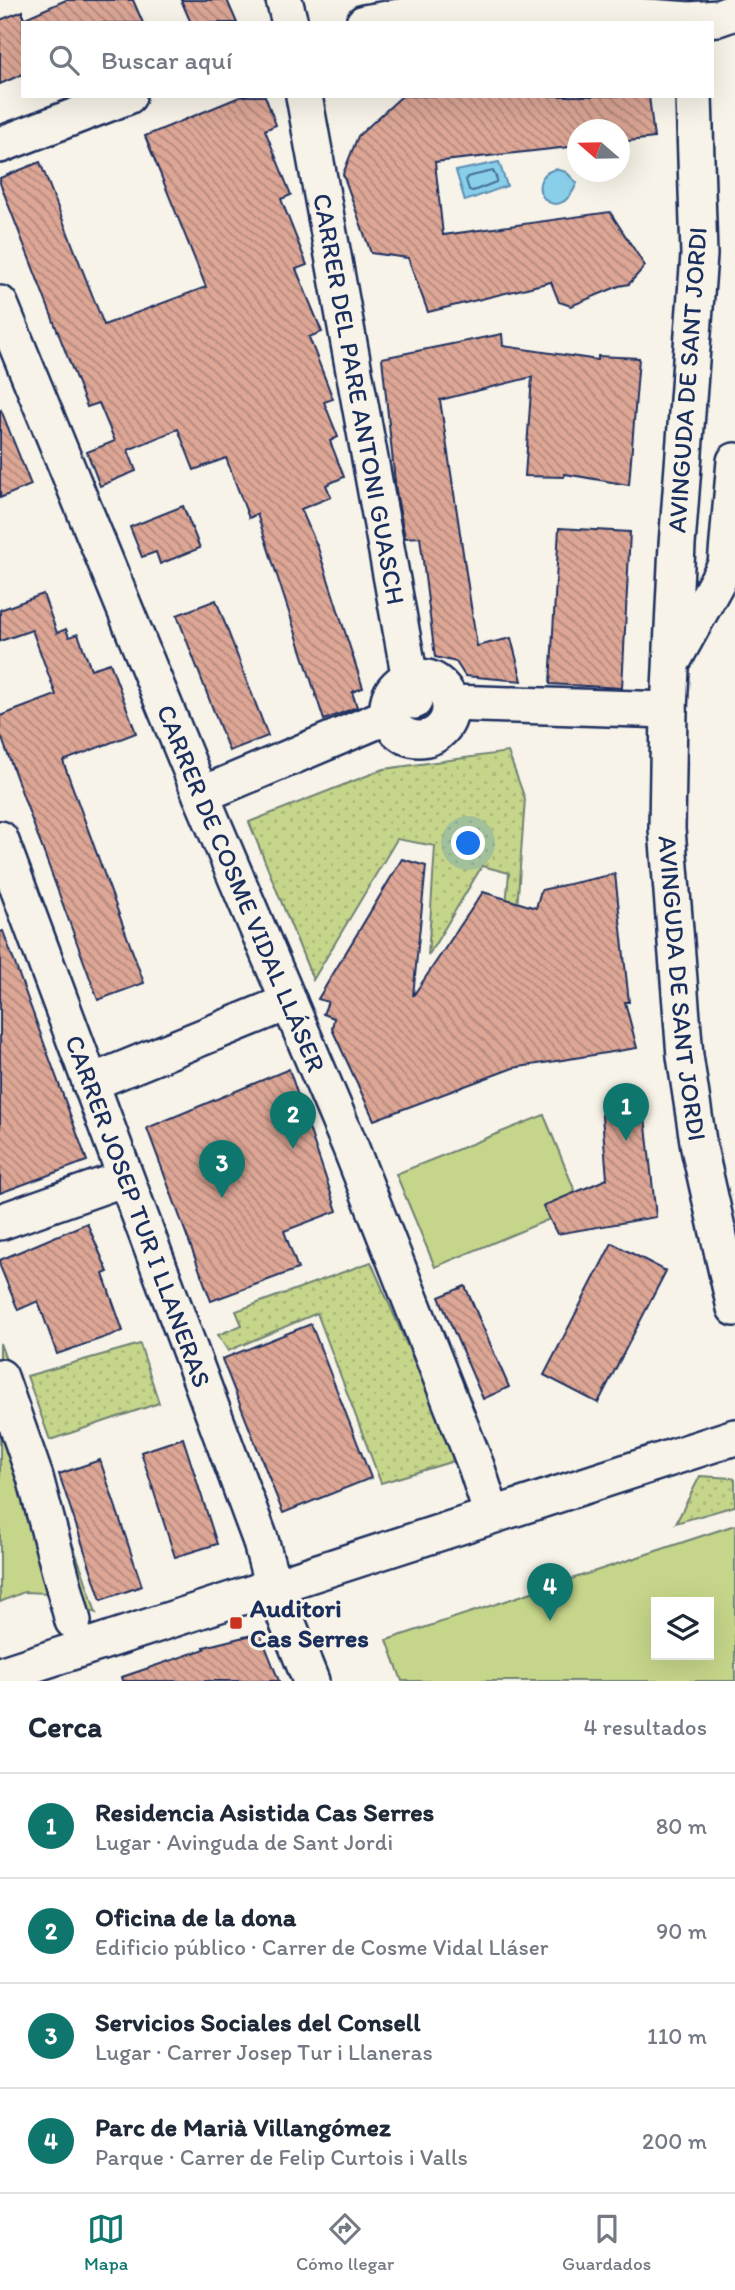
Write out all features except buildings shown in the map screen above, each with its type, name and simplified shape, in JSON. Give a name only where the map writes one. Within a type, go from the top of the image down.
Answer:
[{"type":"street","points":[[284,0],[289,21]]},
{"type":"street","points":[[376,21],[411,15],[688,14],[719,18],[735,12]]},
{"type":"street","points":[[0,145],[123,98]]},
{"type":"street","name":"CARRER DEL PARE ANTONI GUASCH","points":[[304,98],[404,698]]},
{"type":"street","name":"AVINGUDA DE SANT JORDI","points":[[694,98],[699,255],[677,545],[669,710],[667,829],[685,1056],[699,1148],[735,1308]]},
{"type":"street","name":"CARRER DE COSME VIDAL LLÁSER","points":[[0,304],[375,1210],[476,1466],[492,1515]]},
{"type":"street","name":"AVINGUDA DE SANT JORDI","points":[[672,663],[731,572],[735,461]]},
{"type":"street","points":[[201,794],[404,698],[428,677],[443,686],[450,703],[450,715],[445,726],[426,739],[402,735],[394,727],[404,698]]},
{"type":"street","points":[[450,703],[669,710]]},
{"type":"street","name":"CARRER JOSEP TUR I LLANERAS","points":[[0,839],[260,1539],[273,1586],[311,1681]]},
{"type":"street","points":[[90,1083],[289,1002]]},
{"type":"street","points":[[0,1222],[125,1178]]},
{"type":"street","points":[[0,1377],[35,1477],[73,1621]]},
{"type":"street","points":[[0,1675],[735,1437]]},
{"type":"green space","points":[[508,752],[525,799],[514,950],[499,977],[509,873],[482,866],[428,956],[435,846],[397,839],[313,980],[249,822],[384,769]]},
{"type":"green space","points":[[544,1115],[581,1206],[435,1267],[396,1174]]},
{"type":"green space","points":[[371,1262],[457,1460],[381,1483],[317,1313],[228,1351],[218,1335],[242,1325],[236,1311]]},
{"type":"green space","points":[[0,1343],[96,1613],[49,1593],[24,1592],[0,1602]]},
{"type":"green space","points":[[140,1344],[159,1403],[50,1440],[27,1376]]},
{"type":"green space","points":[[700,1476],[733,1478],[735,1506],[676,1523]]},
{"type":"green space","points":[[735,1525],[735,1681],[402,1681],[387,1640]]},
{"type":"water","points":[[499,162],[507,186],[465,201],[456,171]]},
{"type":"water","points":[[555,169],[567,173],[567,182],[577,183],[569,197],[560,203],[551,203],[540,192],[540,183],[545,175]]},
{"type":"place","name":"Residencia Asistida Cas Serres","points":[[626,1141]]},
{"type":"place","name":"Oficina de la dona","points":[[293,1149]]},
{"type":"place","name":"Servicios Sociales del Consell","points":[[222,1198]]},
{"type":"place","name":"Parc de Marià Villangómez","points":[[550,1621]]},
{"type":"place","name":"Auditori Cas Serres","points":[[236,1623]]}]
